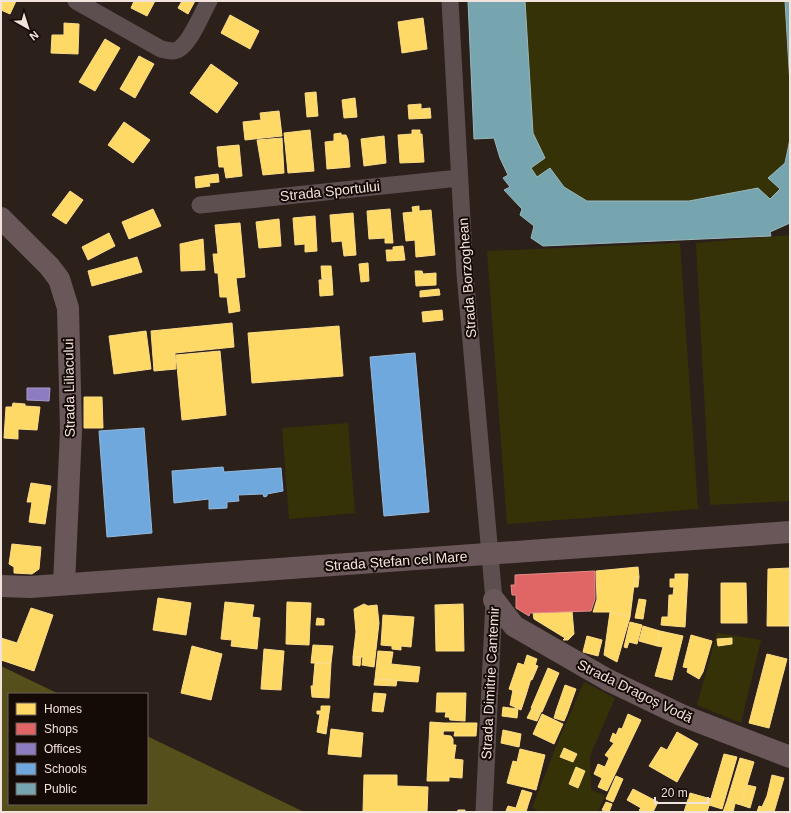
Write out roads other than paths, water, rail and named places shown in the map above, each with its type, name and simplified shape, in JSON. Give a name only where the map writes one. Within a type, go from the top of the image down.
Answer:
[{"type":"street","points":[[76,1],[161,49],[171,51],[180,49],[188,40],[209,1]]},
{"type":"street","name":"Strada Borzoghean","points":[[450,1],[466,282],[490,554]]},
{"type":"street","name":"Strada Sportului","points":[[200,205],[459,178]]},
{"type":"street","name":"Strada Liliacului","points":[[1,218],[49,266],[59,279],[68,308],[71,431],[64,584]]},
{"type":"street","name":"Strada Ștefan cel Mare","points":[[1,586],[30,587],[790,532]]},
{"type":"street","name":"Strada Dimitrie Cantemir","points":[[484,812],[494,600],[490,554]]},
{"type":"street","name":"Strada Dragoș Vodă","points":[[494,600],[514,626],[608,680],[681,715],[790,758]]}]
